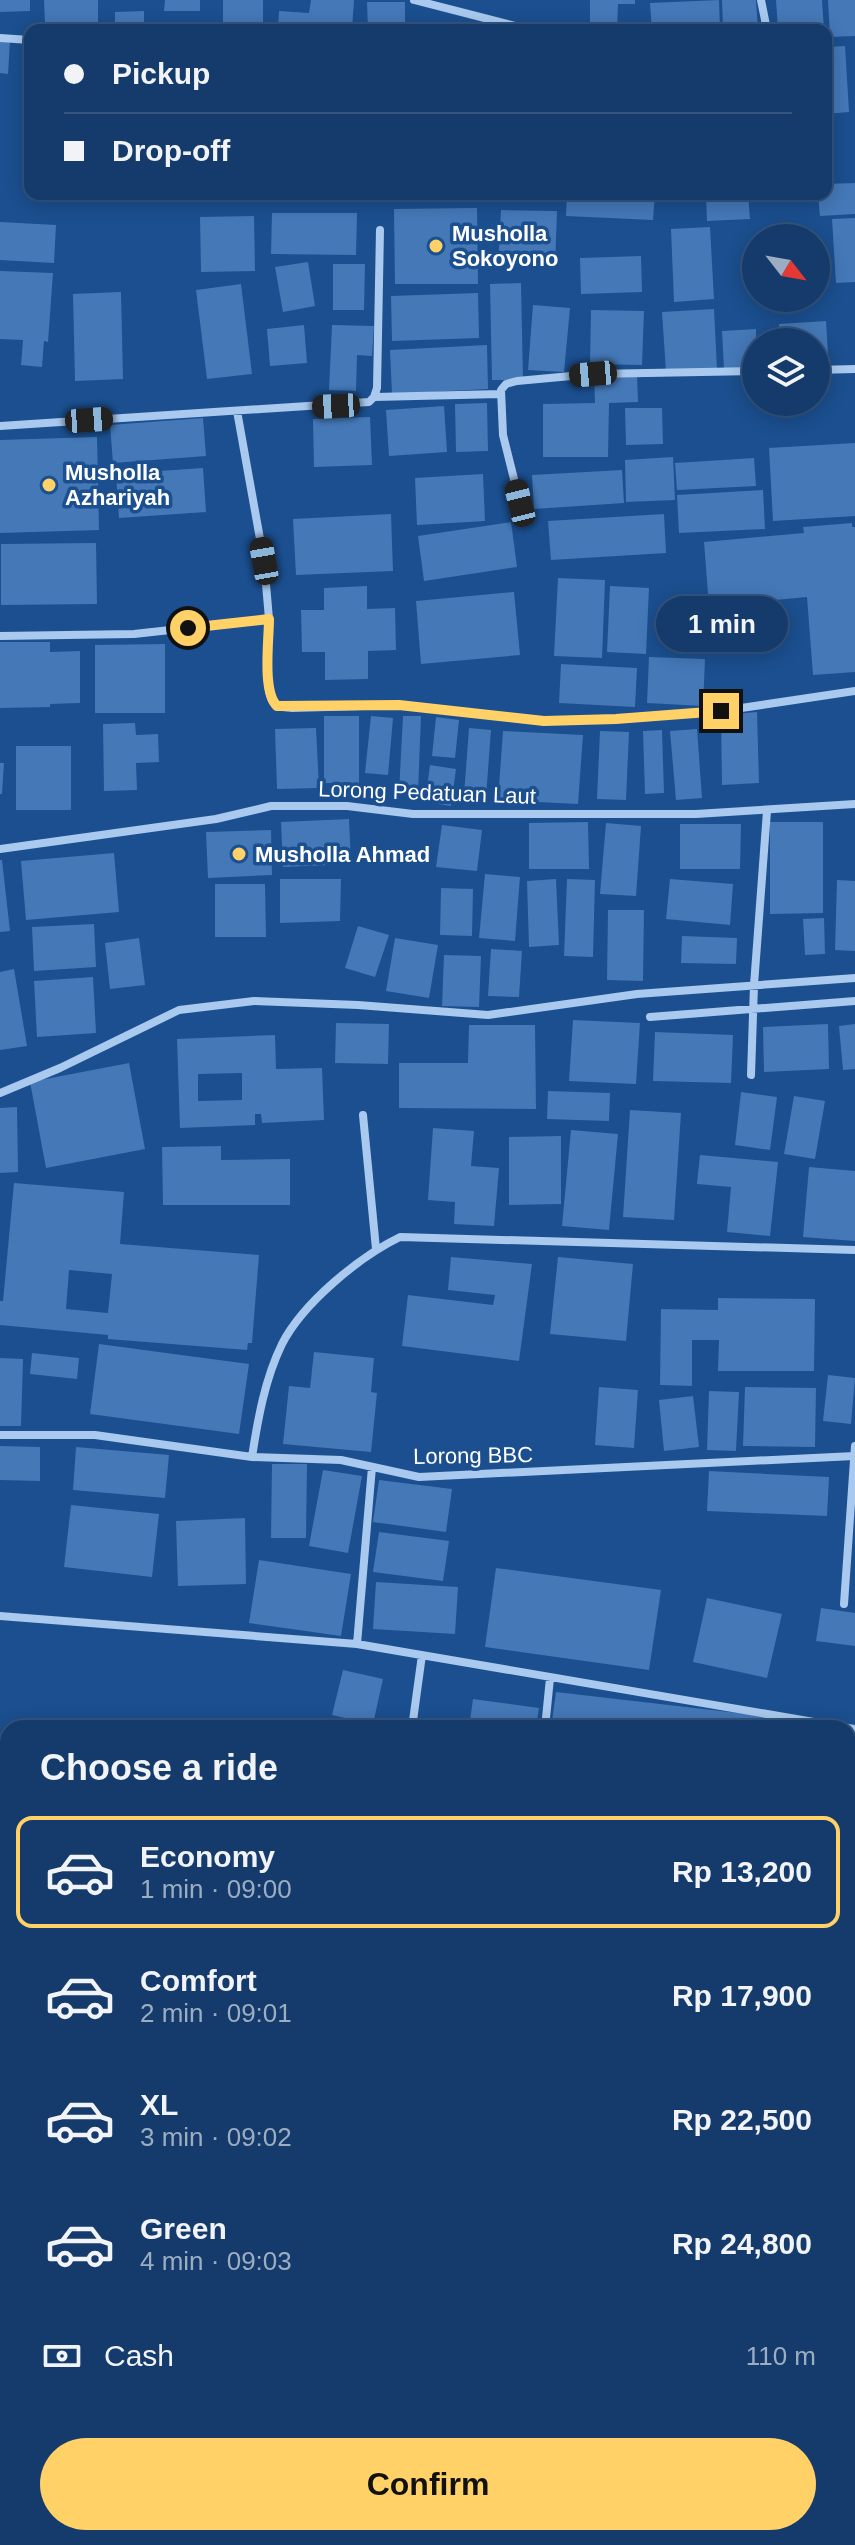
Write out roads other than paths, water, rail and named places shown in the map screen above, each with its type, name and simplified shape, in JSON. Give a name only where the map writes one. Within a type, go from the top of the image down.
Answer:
[{"type":"street","points":[[414,0],[508,24]]},
{"type":"street","points":[[761,0],[766,24]]},
{"type":"street","points":[[0,38],[24,40]]},
{"type":"street","points":[[374,397],[377,388],[380,230]]},
{"type":"street","points":[[830,370],[855,369]]},
{"type":"street","points":[[520,503],[503,435],[501,394],[506,384],[593,374],[742,371]]},
{"type":"street","points":[[0,426],[364,404],[374,397],[501,394]]},
{"type":"street","points":[[237,411],[264,561],[269,619],[268,688],[271,701],[277,706],[399,705],[544,721],[587,720],[688,715],[855,691]]},
{"type":"street","points":[[0,636],[134,634],[269,619]]},
{"type":"street","name":"Lorong Pedatuan Laut","points":[[0,849],[216,819],[271,806],[347,806],[413,814],[696,814],[855,804]]},
{"type":"street","points":[[751,1075],[754,985],[767,811]]},
{"type":"street","points":[[0,1093],[60,1068],[179,1010],[254,1001],[488,1015],[637,994],[855,978]]},
{"type":"street","points":[[650,1017],[855,1001]]},
{"type":"street","points":[[363,1115],[376,1249]]},
{"type":"street","points":[[252,1457],[258,1412],[284,1341],[322,1291],[376,1249],[400,1237],[855,1250]]},
{"type":"street","name":"Lorong BBC","points":[[0,1435],[95,1435],[252,1457],[341,1460],[419,1477],[854,1456]]},
{"type":"street","points":[[844,1604],[855,1446]]},
{"type":"street","points":[[357,1644],[372,1467]]},
{"type":"street","points":[[0,1616],[357,1644],[801,1720]]},
{"type":"street","points":[[413,1720],[422,1655]]},
{"type":"street","points":[[546,1720],[550,1678]]},
{"type":"place","name":"Musholla Sokoyono","points":[[436,246]]},
{"type":"place","name":"Musholla Azhariyah","points":[[49,485]]},
{"type":"place","name":"Musholla Ahmad","points":[[239,854]]}]
